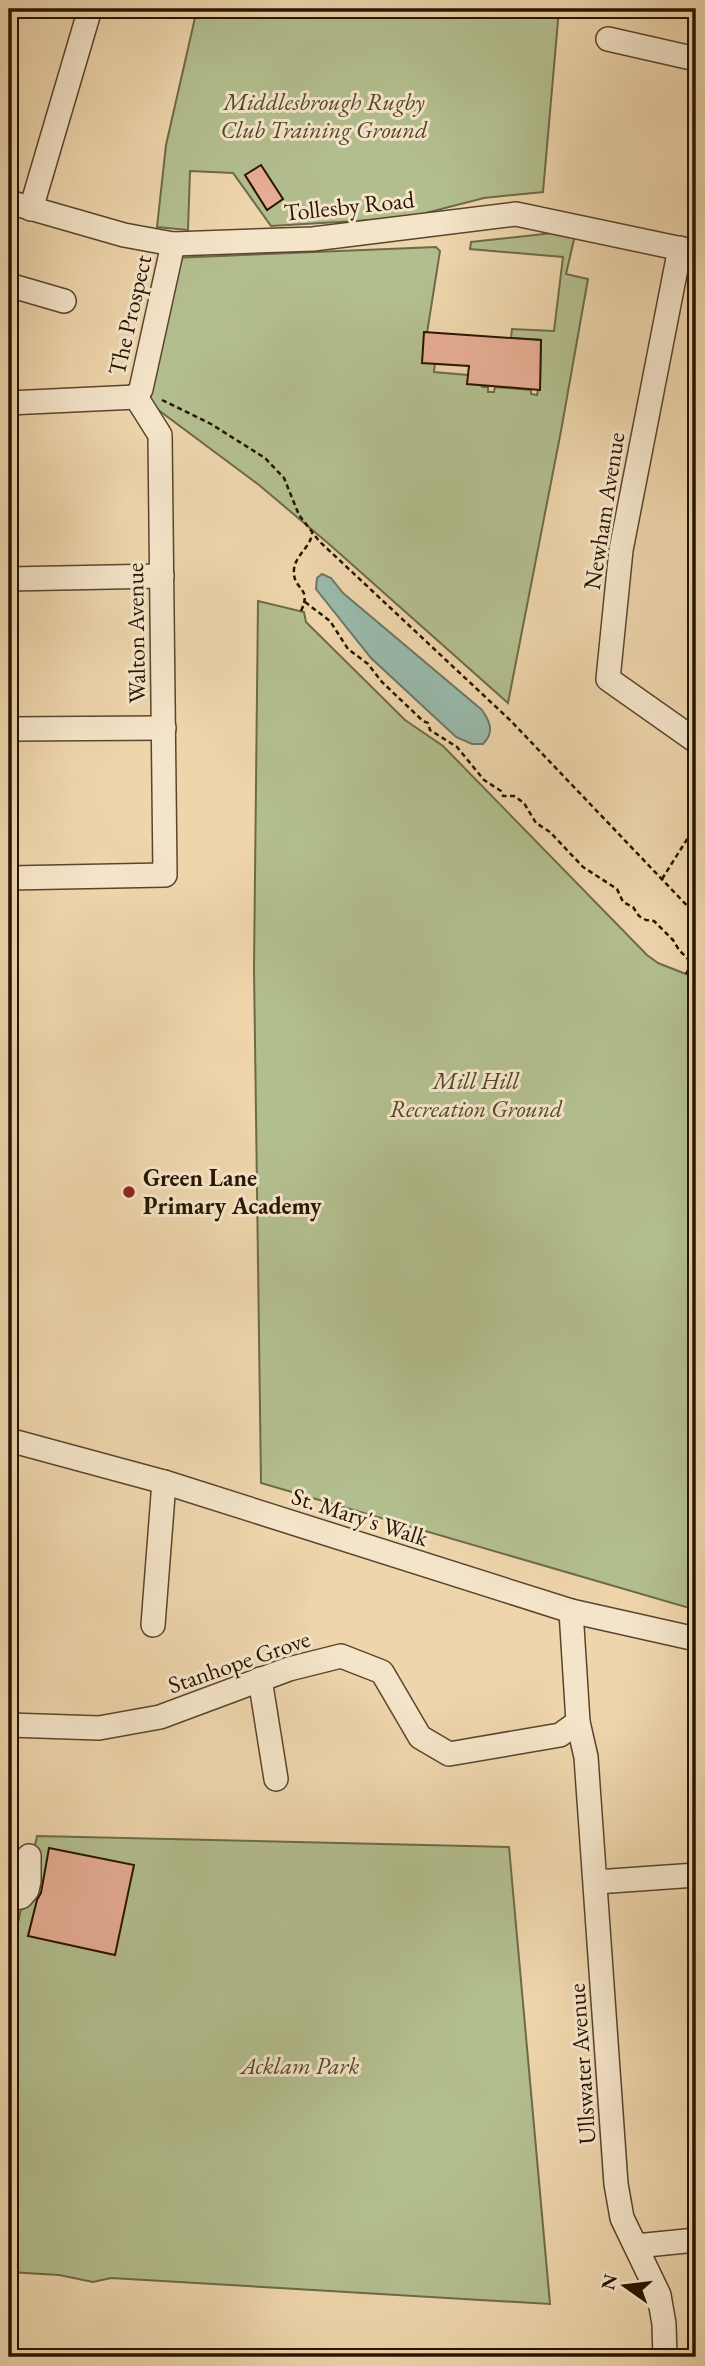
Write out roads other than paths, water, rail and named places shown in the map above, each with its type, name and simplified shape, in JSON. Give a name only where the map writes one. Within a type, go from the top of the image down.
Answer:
[{"type":"street","points":[[31,209],[90,9]]},
{"type":"street","points":[[608,38],[696,59]]},
{"type":"street","name":"Tollesby Road","points":[[9,202],[124,235],[173,244],[313,239],[516,214],[688,250]]},
{"type":"street","name":"The Prospect","points":[[138,393],[173,244]]},
{"type":"street","name":"Newham Avenue","points":[[688,250],[621,550],[608,679],[696,741]]},
{"type":"street","points":[[9,285],[64,301]]},
{"type":"street","points":[[9,403],[138,393]]},
{"type":"street","name":"Walton Avenue","points":[[9,878],[166,875],[160,435],[138,393]]},
{"type":"street","points":[[9,579],[162,576]]},
{"type":"street","points":[[9,729],[164,728]]},
{"type":"street","name":"St. Mary's Walk","points":[[9,1440],[164,1482],[571,1611],[696,1639]]},
{"type":"street","points":[[153,1625],[164,1482]]},
{"type":"street","points":[[571,1611],[578,1722]]},
{"type":"street","name":"Stanhope Grove","points":[[9,1725],[99,1728],[160,1717],[260,1679],[341,1656],[382,1672],[420,1738],[449,1754],[560,1735],[578,1722]]},
{"type":"street","points":[[260,1679],[276,1779]]},
{"type":"street","name":"Ullswater Avenue","points":[[578,1722],[586,1758],[616,2185],[622,2218],[659,2295],[664,2324],[665,2357]]},
{"type":"street","points":[[9,1899],[21,1897],[27,1890],[29,1856]]},
{"type":"street","points":[[596,1882],[696,1875]]},
{"type":"street","points":[[636,2246],[696,2240]]},
{"type":"place","name":"Green Lane Primary Academy","points":[[129,1192]]},
{"type":"park label","name":"Middlesbrough Rugby Club Training Ground","points":[[324,116]]},
{"type":"park label","name":"Mill Hill Recreation Ground","points":[[476,1095]]},
{"type":"park label","name":"Acklam Park","points":[[300,2066]]}]
